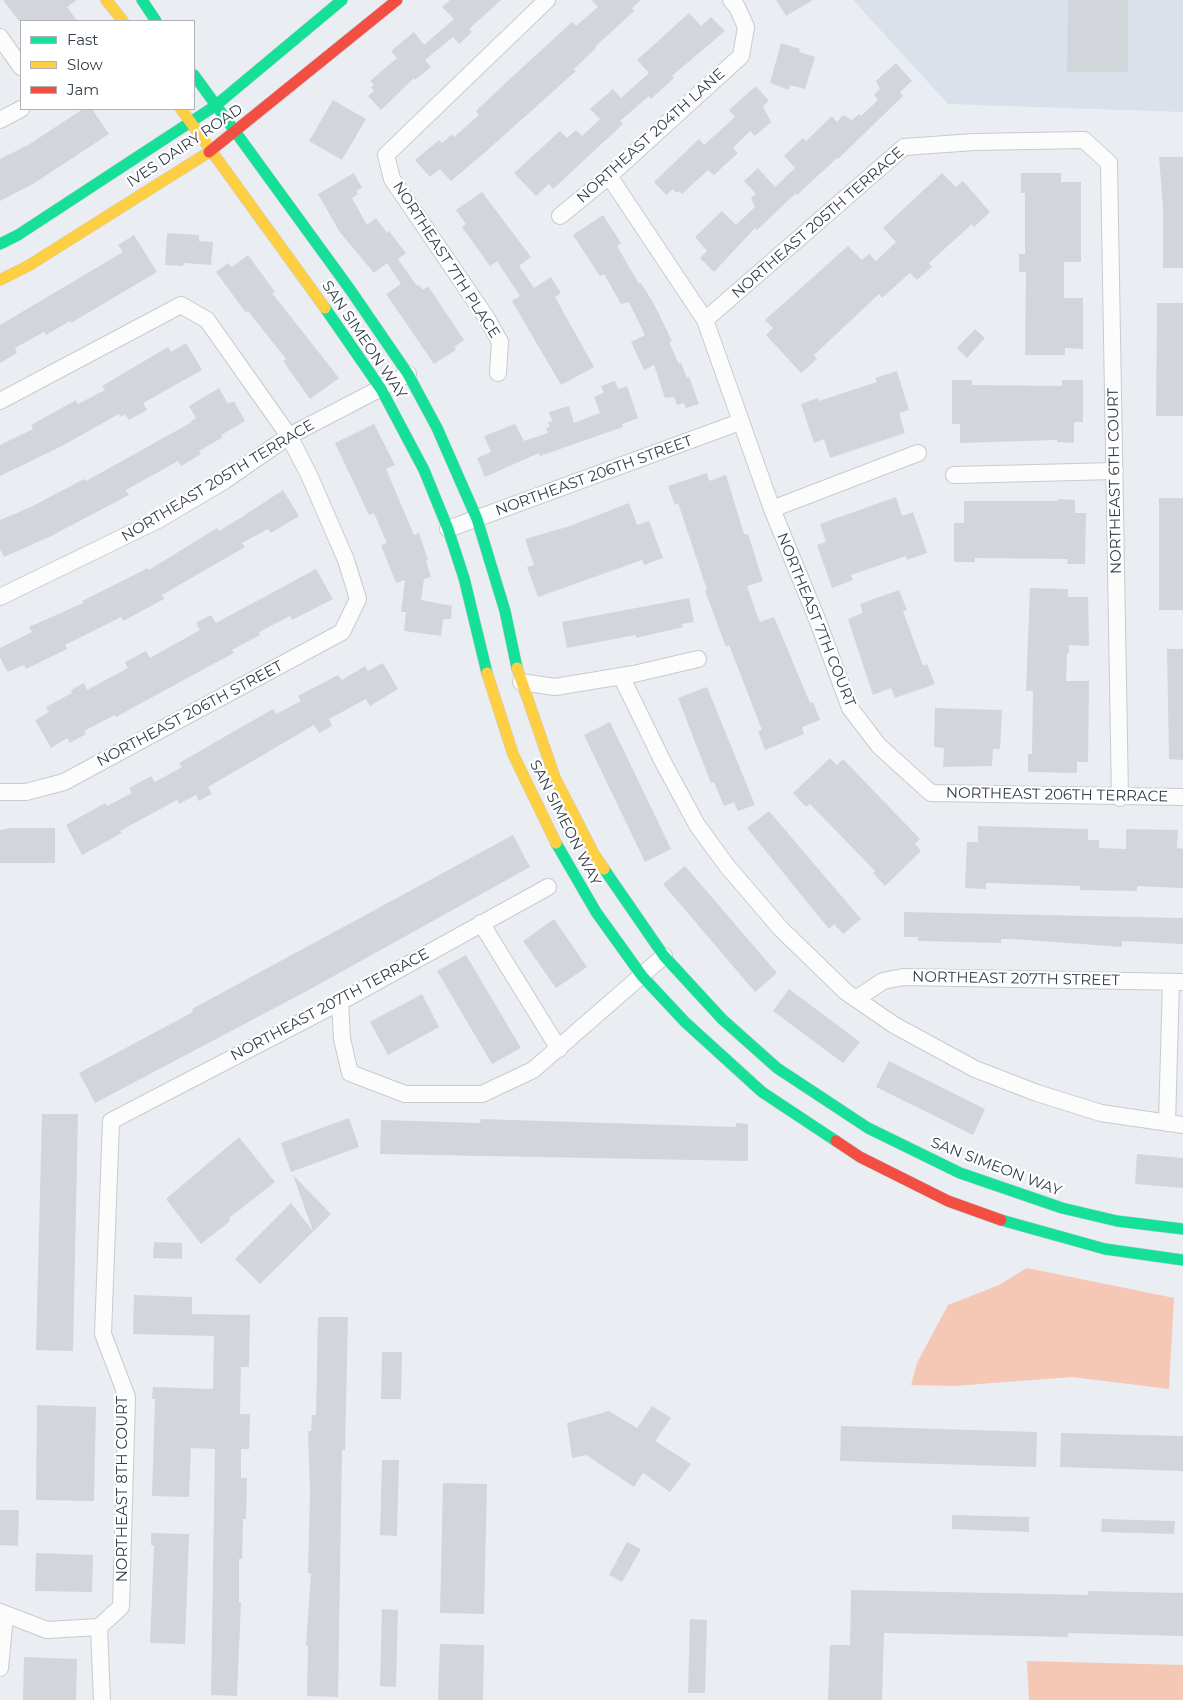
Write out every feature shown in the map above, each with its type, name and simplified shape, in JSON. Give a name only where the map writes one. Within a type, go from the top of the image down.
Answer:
[{"type":"street","points":[[106,0],[122,20]]},
{"type":"street","points":[[142,0],[155,20]]},
{"type":"street","name":"IVES DAIRY ROAD","points":[[0,244],[18,235],[215,106],[342,0]]},
{"type":"street","name":"IVES DAIRY ROAD","points":[[0,280],[28,266],[212,150],[397,0]]},
{"type":"street","name":"NORTHEAST 7TH PLACE","points":[[498,373],[500,342],[486,317],[392,179],[386,155],[547,0]]},
{"type":"street","name":"NORTHEAST 204TH LANE","points":[[560,216],[609,176],[741,56],[746,27],[737,6],[731,0]]},
{"type":"street","points":[[0,37],[20,66]]},
{"type":"street","name":"SAN SIMEON WAY","points":[[195,76],[349,288],[408,374],[437,428],[477,519],[504,611],[521,682],[555,778],[594,854],[664,956],[722,1019],[777,1068],[868,1128],[960,1173],[1062,1208],[1117,1221],[1183,1229]]},
{"type":"street","points":[[0,120],[20,110]]},
{"type":"street","name":"SAN SIMEON WAY","points":[[182,110],[382,389],[424,470],[448,529],[464,578],[486,670],[513,754],[565,861],[596,912],[642,976],[685,1022],[762,1092],[860,1157],[948,1202],[1020,1227],[1105,1249],[1183,1260]]},
{"type":"street","name":"NORTHEAST 205TH TERRACE","points":[[705,320],[904,146],[974,142],[1084,140],[1110,164]]},
{"type":"street","name":"NORTHEAST 6TH COURT","points":[[1110,164],[1120,798]]},
{"type":"street","points":[[609,176],[705,320]]},
{"type":"street","points":[[0,401],[181,305],[207,320],[289,436]]},
{"type":"street","name":"NORTHEAST 7TH COURT","points":[[705,320],[772,509],[818,619],[850,708],[879,746],[931,793]]},
{"type":"street","name":"NORTHEAST 205TH TERRACE","points":[[0,597],[158,520],[224,481],[289,436],[408,374]]},
{"type":"street","name":"NORTHEAST 206TH STREET","points":[[448,529],[740,422]]},
{"type":"street","name":"NORTHEAST 206TH STREET","points":[[0,792],[26,792],[64,782],[342,632],[358,599],[346,560],[309,475],[289,436]]},
{"type":"street","points":[[772,509],[918,453]]},
{"type":"street","points":[[954,475],[1115,471]]},
{"type":"street","points":[[521,682],[555,687],[572,685],[698,659]]},
{"type":"street","points":[[621,676],[663,762],[697,825],[727,866],[781,929],[846,992],[894,1024],[975,1069],[1037,1093],[1101,1113],[1175,1124],[1177,982]]},
{"type":"street","name":"NORTHEAST 206TH TERRACE","points":[[931,793],[1120,798],[1183,797]]},
{"type":"street","name":"NORTHEAST 207TH TERRACE","points":[[112,1121],[340,1002],[548,887]]},
{"type":"street","points":[[481,923],[559,1049]]},
{"type":"street","points":[[340,1002],[343,1048],[350,1073],[405,1094],[482,1094],[533,1070],[664,956]]},
{"type":"street","name":"NORTHEAST 207TH STREET","points":[[856,999],[883,981],[903,977],[1177,982]]},
{"type":"street","name":"NORTHEAST 8TH COURT","points":[[99,1626],[121,1607],[127,1397],[103,1334],[112,1121]]},
{"type":"street","points":[[0,1668],[2,1613],[47,1630],[99,1626],[102,1700]]},
{"type":"shaded area","points":[[853,0],[1183,0],[1183,112],[948,104]]},
{"type":"shaded area","points":[[1027,1268],[1174,1298],[1169,1389],[1072,1377],[954,1386],[911,1385],[917,1363],[948,1305],[999,1285]]},
{"type":"shaded area","points":[[1027,1661],[1183,1665],[1183,1700],[1029,1700]]},
{"type":"building","points":[[3,0],[77,0],[67,7],[76,20],[19,21]]},
{"type":"building","points":[[450,0],[501,0],[469,29],[472,32],[459,44],[453,37],[425,60],[431,67],[415,80],[414,78],[381,110],[368,96],[374,91],[371,87],[374,85],[370,81],[397,58],[391,51],[414,32],[424,45],[454,19],[442,7]]},
{"type":"building","points":[[592,0],[641,0],[632,8],[634,11],[574,69],[576,71],[451,181],[440,169],[430,177],[415,160],[439,140],[442,143],[452,134],[454,137],[479,115],[476,111],[572,22],[576,26],[598,7]]},
{"type":"building","points":[[776,0],[813,0],[786,16]]},
{"type":"building","points":[[1068,0],[1128,0],[1128,72],[1067,72]]},
{"type":"building","points":[[689,13],[701,26],[711,17],[725,31],[672,76],[674,78],[651,99],[649,96],[620,121],[623,124],[553,189],[549,184],[536,196],[514,173],[560,131],[567,138],[576,130],[582,136],[600,119],[590,109],[613,89],[621,98],[649,73],[637,60]]},
{"type":"building","points":[[781,43],[800,49],[799,52],[815,57],[805,89],[790,85],[789,90],[770,83]]},
{"type":"building","points":[[896,63],[912,81],[900,92],[903,96],[838,159],[797,195],[796,193],[757,230],[755,228],[714,272],[700,258],[707,251],[695,237],[722,211],[736,225],[755,207],[751,198],[756,194],[744,181],[758,168],[775,187],[795,168],[784,156],[803,138],[806,141],[832,116],[837,122],[843,115],[852,120],[859,114],[861,116],[878,100],[874,95],[880,89],[876,81]]},
{"type":"building","points":[[756,86],[769,101],[763,106],[771,122],[755,136],[750,131],[733,148],[738,153],[714,175],[708,170],[682,194],[679,191],[676,193],[673,189],[666,195],[654,182],[699,139],[704,145],[735,117],[729,110]]},
{"type":"building","points":[[333,100],[366,119],[342,160],[309,141]]},
{"type":"building","points":[[81,110],[93,110],[109,134],[33,184],[0,201],[0,159],[28,145]]},
{"type":"building","points":[[1159,157],[1183,157],[1183,268],[1163,268],[1163,206]]},
{"type":"building","points":[[354,173],[362,188],[356,191],[358,194],[352,198],[367,225],[376,218],[387,233],[389,231],[406,253],[398,259],[417,286],[419,285],[423,290],[428,286],[464,340],[454,347],[456,350],[434,364],[386,294],[401,284],[387,263],[374,273],[339,231],[318,194]]},
{"type":"building","points":[[942,173],[956,187],[963,181],[990,212],[974,227],[972,224],[929,263],[932,267],[917,280],[910,273],[882,298],[879,294],[814,355],[817,359],[801,373],[766,335],[773,328],[765,320],[848,246],[862,260],[869,254],[876,261],[896,242],[883,228]]},
{"type":"building","points":[[1021,173],[1061,173],[1061,182],[1081,182],[1081,262],[1064,262],[1064,298],[1083,298],[1083,349],[1065,348],[1065,355],[1025,355],[1026,272],[1019,272],[1019,254],[1025,254],[1025,193],[1021,193]]},
{"type":"building","points":[[482,192],[531,257],[519,266],[534,288],[551,277],[561,293],[555,297],[594,367],[561,385],[512,301],[520,296],[497,261],[490,266],[462,227],[466,224],[456,210]]},
{"type":"building","points":[[603,215],[621,243],[617,246],[639,284],[641,283],[654,304],[672,341],[669,342],[679,364],[681,363],[687,378],[689,377],[699,404],[686,408],[684,403],[677,405],[674,397],[665,398],[654,365],[644,370],[631,342],[645,335],[629,302],[621,304],[604,274],[600,276],[573,235]]},
{"type":"building","points":[[167,233],[199,235],[199,241],[213,242],[211,265],[184,263],[183,266],[165,265]]},
{"type":"building","points":[[134,235],[157,272],[71,323],[70,321],[46,335],[44,332],[15,348],[17,353],[0,363],[0,325],[123,252],[118,245]]},
{"type":"building","points":[[248,255],[275,292],[272,293],[339,378],[310,399],[283,361],[286,359],[248,311],[246,313],[216,272],[228,263],[232,267]]},
{"type":"building","points":[[1157,303],[1183,303],[1183,416],[1156,416]]},
{"type":"building","points":[[975,329],[985,338],[967,358],[957,348]]},
{"type":"building","points":[[186,343],[202,370],[143,403],[147,410],[129,420],[125,414],[121,417],[119,414],[62,446],[0,476],[0,445],[33,429],[31,425],[76,400],[78,404],[105,390],[102,386],[168,347],[171,352]]},
{"type":"building","points":[[897,371],[909,410],[899,413],[905,433],[830,458],[824,439],[814,443],[801,404],[818,398],[819,401],[877,382],[875,378]]},
{"type":"building","points":[[952,380],[972,380],[972,385],[1062,386],[1062,380],[1083,380],[1083,422],[1074,422],[1074,443],[1057,442],[1057,440],[960,443],[960,424],[952,424]]},
{"type":"building","points":[[615,381],[618,389],[627,386],[638,418],[622,424],[623,427],[540,456],[539,453],[485,477],[477,458],[491,452],[484,436],[515,424],[524,441],[548,433],[546,428],[550,427],[548,422],[552,421],[549,412],[569,406],[574,423],[600,413],[594,397],[604,393],[601,386]]},
{"type":"building","points":[[219,388],[228,404],[234,401],[245,421],[221,435],[223,437],[199,451],[201,454],[181,466],[178,461],[126,490],[129,495],[51,536],[4,557],[0,549],[0,520],[31,507],[84,479],[86,481],[192,422],[196,418],[189,406]]},
{"type":"building","points":[[374,424],[395,465],[386,469],[414,535],[419,533],[428,560],[426,561],[431,577],[424,579],[421,600],[452,606],[451,619],[443,619],[441,636],[404,631],[406,612],[401,612],[405,580],[396,583],[381,545],[387,543],[374,513],[369,515],[335,443]]},
{"type":"building","points":[[707,473],[709,481],[726,475],[744,534],[748,534],[763,581],[747,586],[757,615],[760,622],[774,617],[810,703],[813,702],[820,720],[802,727],[804,734],[765,750],[758,731],[762,730],[729,645],[726,647],[705,591],[707,590],[678,503],[675,505],[668,486]]},
{"type":"building","points":[[283,490],[299,516],[271,533],[268,529],[242,543],[245,547],[162,595],[164,599],[123,621],[121,617],[65,645],[67,649],[26,669],[24,665],[8,672],[0,658],[0,648],[32,632],[29,627],[83,603],[82,601],[148,568],[149,570],[217,528],[219,531]]},
{"type":"building","points":[[896,497],[902,516],[913,512],[927,553],[907,560],[906,556],[851,575],[853,580],[832,588],[817,545],[826,542],[820,524]]},
{"type":"building","points":[[1159,498],[1183,498],[1183,610],[1159,610]]},
{"type":"building","points":[[1058,499],[1075,500],[1075,513],[1086,513],[1085,564],[1067,564],[1068,559],[975,558],[975,562],[954,562],[954,523],[964,523],[964,501],[1058,501]]},
{"type":"building","points":[[629,503],[637,525],[649,521],[663,558],[644,565],[642,560],[538,597],[527,567],[534,565],[525,539],[570,526]]},
{"type":"building","points":[[316,569],[333,599],[292,620],[290,616],[259,632],[260,635],[232,650],[234,653],[116,717],[115,715],[84,731],[86,734],[70,743],[67,738],[51,748],[35,720],[49,712],[46,707],[72,693],[71,690],[84,683],[87,690],[128,668],[125,662],[146,651],[150,658],[200,630],[196,623],[211,615],[216,623]]},
{"type":"building","points":[[1030,588],[1068,589],[1068,597],[1088,597],[1089,646],[1069,645],[1069,653],[1067,653],[1066,681],[1089,681],[1088,762],[1077,762],[1077,773],[1028,772],[1028,754],[1032,754],[1033,691],[1026,691]]},
{"type":"building","points":[[899,590],[907,610],[903,611],[923,666],[927,664],[935,684],[895,698],[891,688],[873,695],[848,619],[863,613],[860,604]]},
{"type":"building","points":[[689,598],[694,622],[682,624],[683,627],[636,638],[636,635],[567,648],[562,622]]},
{"type":"building","points":[[1167,649],[1183,649],[1183,760],[1169,759]]},
{"type":"building","points":[[383,663],[398,689],[370,706],[366,699],[329,719],[332,726],[319,733],[314,725],[208,787],[212,794],[199,801],[196,795],[179,804],[177,800],[120,831],[122,833],[82,855],[66,825],[105,803],[107,806],[132,793],[129,788],[151,776],[155,782],[182,767],[179,763],[273,709],[276,714],[301,701],[298,696],[338,675],[342,680],[365,666],[368,671]]},
{"type":"building","points":[[707,687],[755,805],[738,811],[734,802],[724,806],[714,782],[711,783],[678,698]]},
{"type":"building","points":[[935,708],[1002,710],[1000,749],[993,749],[992,766],[943,767],[944,748],[934,747]]},
{"type":"building","points":[[610,722],[671,849],[645,862],[584,735]]},
{"type":"building","points":[[830,758],[837,765],[843,759],[920,839],[915,844],[921,851],[885,886],[873,873],[875,871],[810,804],[806,807],[793,793]]},
{"type":"building","points":[[769,811],[861,919],[843,934],[834,924],[829,929],[747,828]]},
{"type":"building","points":[[978,826],[1088,829],[1088,840],[1099,840],[1099,848],[1126,849],[1126,829],[1178,830],[1177,848],[1183,849],[1183,888],[1137,886],[1137,891],[1080,890],[1080,886],[986,883],[986,889],[965,888],[967,842],[978,842]]},
{"type":"building","points":[[11,828],[55,828],[55,863],[0,863],[0,830]]},
{"type":"building","points":[[513,835],[530,867],[305,992],[95,1103],[79,1073],[193,1012],[192,1009]]},
{"type":"building","points":[[685,866],[777,973],[755,992],[663,884]]},
{"type":"building","points":[[904,912],[1183,918],[1183,944],[1122,941],[1122,947],[1014,939],[1001,939],[1001,943],[918,941],[918,937],[904,937]]},
{"type":"building","points":[[554,919],[587,967],[556,988],[523,941]]},
{"type":"building","points":[[466,955],[521,1048],[492,1064],[437,971]]},
{"type":"building","points":[[789,989],[860,1042],[843,1063],[773,1011]]},
{"type":"building","points":[[422,994],[439,1027],[388,1055],[370,1022]]},
{"type":"building","points":[[889,1061],[985,1109],[973,1135],[876,1087]]},
{"type":"building","points":[[42,1114],[78,1114],[73,1351],[36,1350]]},
{"type":"building","points":[[349,1118],[359,1147],[291,1172],[281,1143]]},
{"type":"building","points":[[481,1119],[736,1127],[736,1123],[748,1124],[748,1161],[380,1154],[381,1120],[480,1123]]},
{"type":"building","points":[[239,1137],[275,1182],[229,1218],[230,1221],[201,1244],[166,1199]]},
{"type":"building","points":[[1137,1154],[1183,1158],[1183,1188],[1135,1184]]},
{"type":"building","points":[[293,1175],[331,1214],[260,1284],[235,1259],[291,1203],[313,1231]]},
{"type":"building","points":[[154,1242],[182,1243],[182,1259],[153,1258]]},
{"type":"building","points":[[134,1295],[192,1297],[192,1314],[250,1315],[249,1367],[241,1367],[240,1414],[250,1414],[249,1449],[241,1449],[241,1478],[247,1478],[246,1519],[243,1519],[242,1559],[239,1559],[239,1602],[241,1602],[237,1696],[211,1695],[215,1449],[191,1448],[189,1497],[152,1496],[155,1399],[152,1399],[153,1387],[213,1389],[214,1336],[133,1334]]},
{"type":"building","points":[[318,1317],[348,1317],[345,1450],[342,1450],[338,1697],[307,1696],[308,1646],[306,1646],[311,1573],[308,1573],[310,1491],[308,1431],[311,1431],[312,1415],[316,1415]]},
{"type":"building","points":[[382,1352],[402,1352],[401,1399],[381,1399]]},
{"type":"building","points":[[37,1405],[96,1407],[94,1501],[36,1500]]},
{"type":"building","points":[[652,1406],[671,1418],[655,1441],[691,1464],[670,1492],[643,1473],[634,1487],[586,1455],[572,1458],[567,1423],[609,1411],[637,1428]]},
{"type":"building","points":[[841,1426],[1037,1432],[1036,1467],[840,1461]]},
{"type":"building","points":[[1061,1433],[1183,1436],[1183,1471],[1060,1467]]},
{"type":"building","points":[[382,1460],[399,1460],[397,1536],[380,1535]]},
{"type":"building","points":[[443,1483],[487,1484],[484,1614],[440,1613]]},
{"type":"building","points":[[0,1510],[19,1510],[18,1546],[0,1545]]},
{"type":"building","points":[[952,1515],[1029,1517],[1029,1532],[952,1529]]},
{"type":"building","points":[[1102,1519],[1175,1521],[1174,1534],[1101,1532]]},
{"type":"building","points":[[151,1533],[189,1534],[185,1644],[150,1643],[154,1545],[151,1545]]},
{"type":"building","points":[[627,1542],[641,1549],[622,1582],[609,1575]]},
{"type":"building","points":[[36,1553],[93,1555],[92,1592],[35,1591]]},
{"type":"building","points":[[851,1590],[1088,1595],[1088,1591],[1183,1593],[1183,1636],[1068,1633],[1068,1637],[884,1633],[882,1700],[828,1700],[830,1645],[850,1645]]},
{"type":"building","points":[[382,1609],[398,1610],[396,1687],[380,1686]]},
{"type":"building","points":[[690,1619],[707,1620],[705,1693],[688,1693]]},
{"type":"building","points":[[440,1644],[484,1645],[483,1700],[438,1700]]},
{"type":"building","points":[[24,1657],[77,1659],[76,1700],[23,1700]]},
{"type":"traffic: fast","points":[[142,0],[155,20]]},
{"type":"traffic: fast","points":[[0,244],[18,235],[215,106],[342,0]]},
{"type":"traffic: fast","points":[[195,76],[349,288],[408,374],[437,428],[477,519],[505,611],[517,668]]},
{"type":"traffic: fast","points":[[325,308],[381,389],[424,470],[448,529],[464,578],[487,673]]},
{"type":"traffic: fast","points":[[556,843],[596,912],[642,976],[685,1022],[762,1092],[836,1141]]},
{"type":"traffic: fast","points":[[604,869],[664,956],[722,1019],[777,1068],[868,1128],[960,1173],[1062,1208],[1117,1221],[1183,1229]]},
{"type":"traffic: fast","points":[[1001,1220],[1105,1249],[1183,1260]]},
{"type":"traffic: slow","points":[[106,0],[122,20]]},
{"type":"traffic: slow","points":[[182,110],[325,308]]},
{"type":"traffic: slow","points":[[0,280],[28,266],[209,152]]},
{"type":"traffic: slow","points":[[517,668],[555,778],[594,854],[604,869]]},
{"type":"traffic: slow","points":[[487,673],[513,754],[556,843]]},
{"type":"traffic: jam","points":[[209,152],[397,0]]},
{"type":"traffic: jam","points":[[836,1141],[860,1157],[948,1201],[1001,1220]]}]
